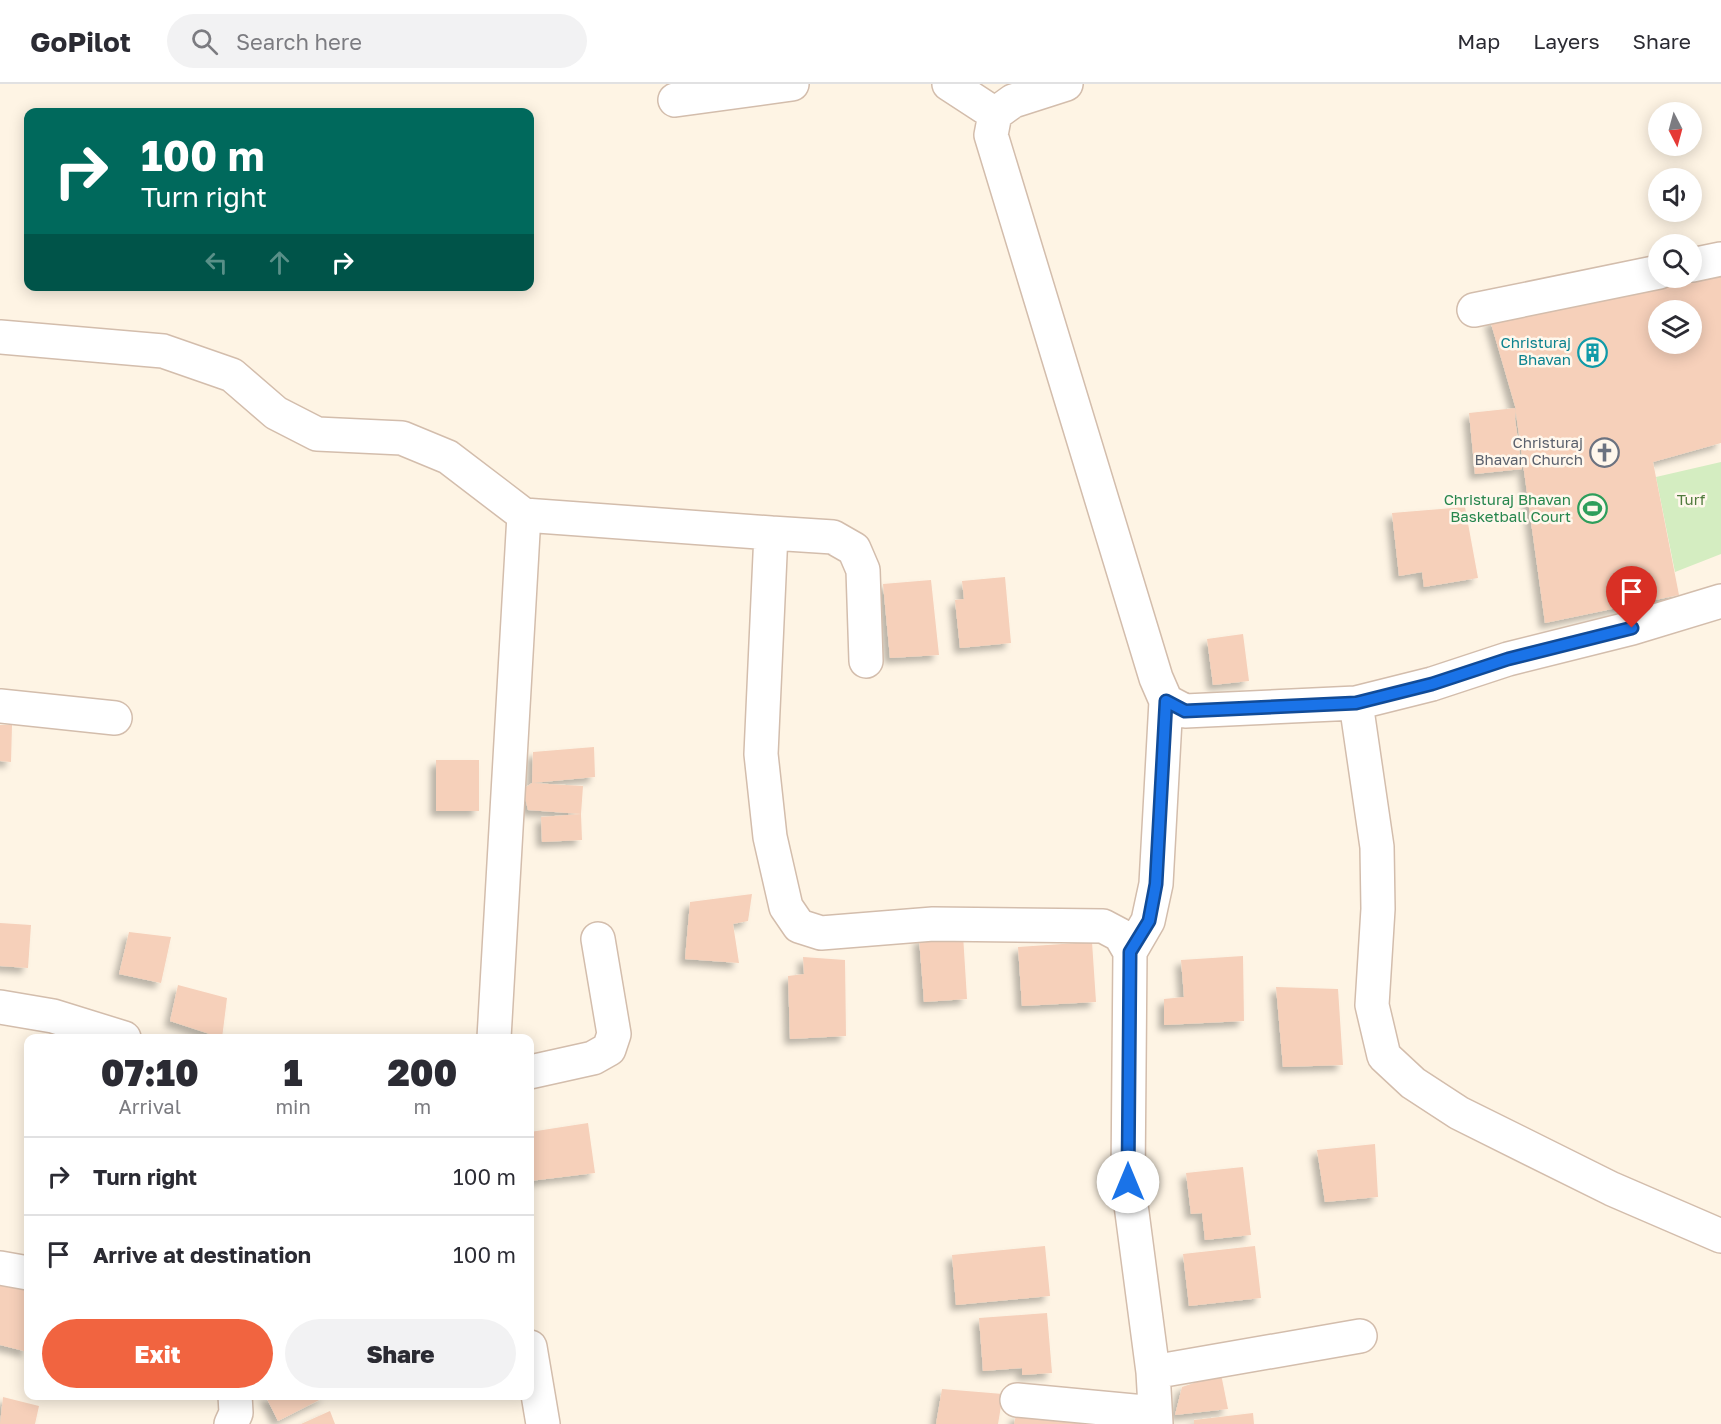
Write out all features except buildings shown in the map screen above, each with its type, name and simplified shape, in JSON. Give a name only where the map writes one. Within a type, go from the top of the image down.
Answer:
[{"type":"street","points":[[675,100],[792,84]]},
{"type":"street","points":[[949,84],[995,114]]},
{"type":"street","points":[[1066,84],[1013,101],[995,114],[991,135],[1156,678],[1166,701],[1156,884],[1149,921],[1130,952]]},
{"type":"street","points":[[1702,263],[1721,259]]},
{"type":"street","points":[[1474,310],[1648,274]]},
{"type":"street","points":[[0,337],[163,351],[232,375],[276,413],[317,434],[402,438],[448,457],[524,514],[833,537],[854,549],[863,570],[866,661]]},
{"type":"street","points":[[494,1034],[524,514]]},
{"type":"street","points":[[771,533],[761,754],[770,837],[786,907],[800,927],[821,933],[933,924],[1103,926],[1120,935],[1130,952],[1128,1182],[1153,1372],[1156,1418],[1017,1400]]},
{"type":"street","points":[[1166,701],[1185,711],[1356,703],[1432,684],[1508,659],[1632,628],[1721,601]]},
{"type":"street","points":[[1356,703],[1377,847],[1378,909],[1372,1005],[1384,1056],[1413,1083],[1459,1113],[1612,1189],[1721,1236]]},
{"type":"street","points":[[0,706],[115,718]]},
{"type":"street","points":[[534,1071],[592,1058],[609,1049],[614,1034],[598,939]]},
{"type":"street","points":[[0,1007],[53,1016],[111,1034]]},
{"type":"street","points":[[0,1268],[24,1272]]},
{"type":"street","points":[[1153,1372],[1360,1335]]},
{"type":"street","points":[[534,1371],[543,1424]]},
{"type":"street","points":[[231,1424],[236,1413],[235,1400]]},
{"type":"green space","name":"Turf","points":[[1721,462],[1721,554],[1675,572],[1656,477]]},
{"type":"place","name":"Christuraj Bhavan","points":[[1592,352]]},
{"type":"place","name":"Christuraj Bhavan Church","points":[[1604,452]]},
{"type":"place","name":"Christuraj Bhavan Basketball Court","points":[[1592,509]]},
{"type":"route","points":[[1128,1182],[1130,952],[1149,921],[1156,884],[1166,701],[1185,711],[1356,703],[1432,684],[1508,659],[1632,628]]}]
